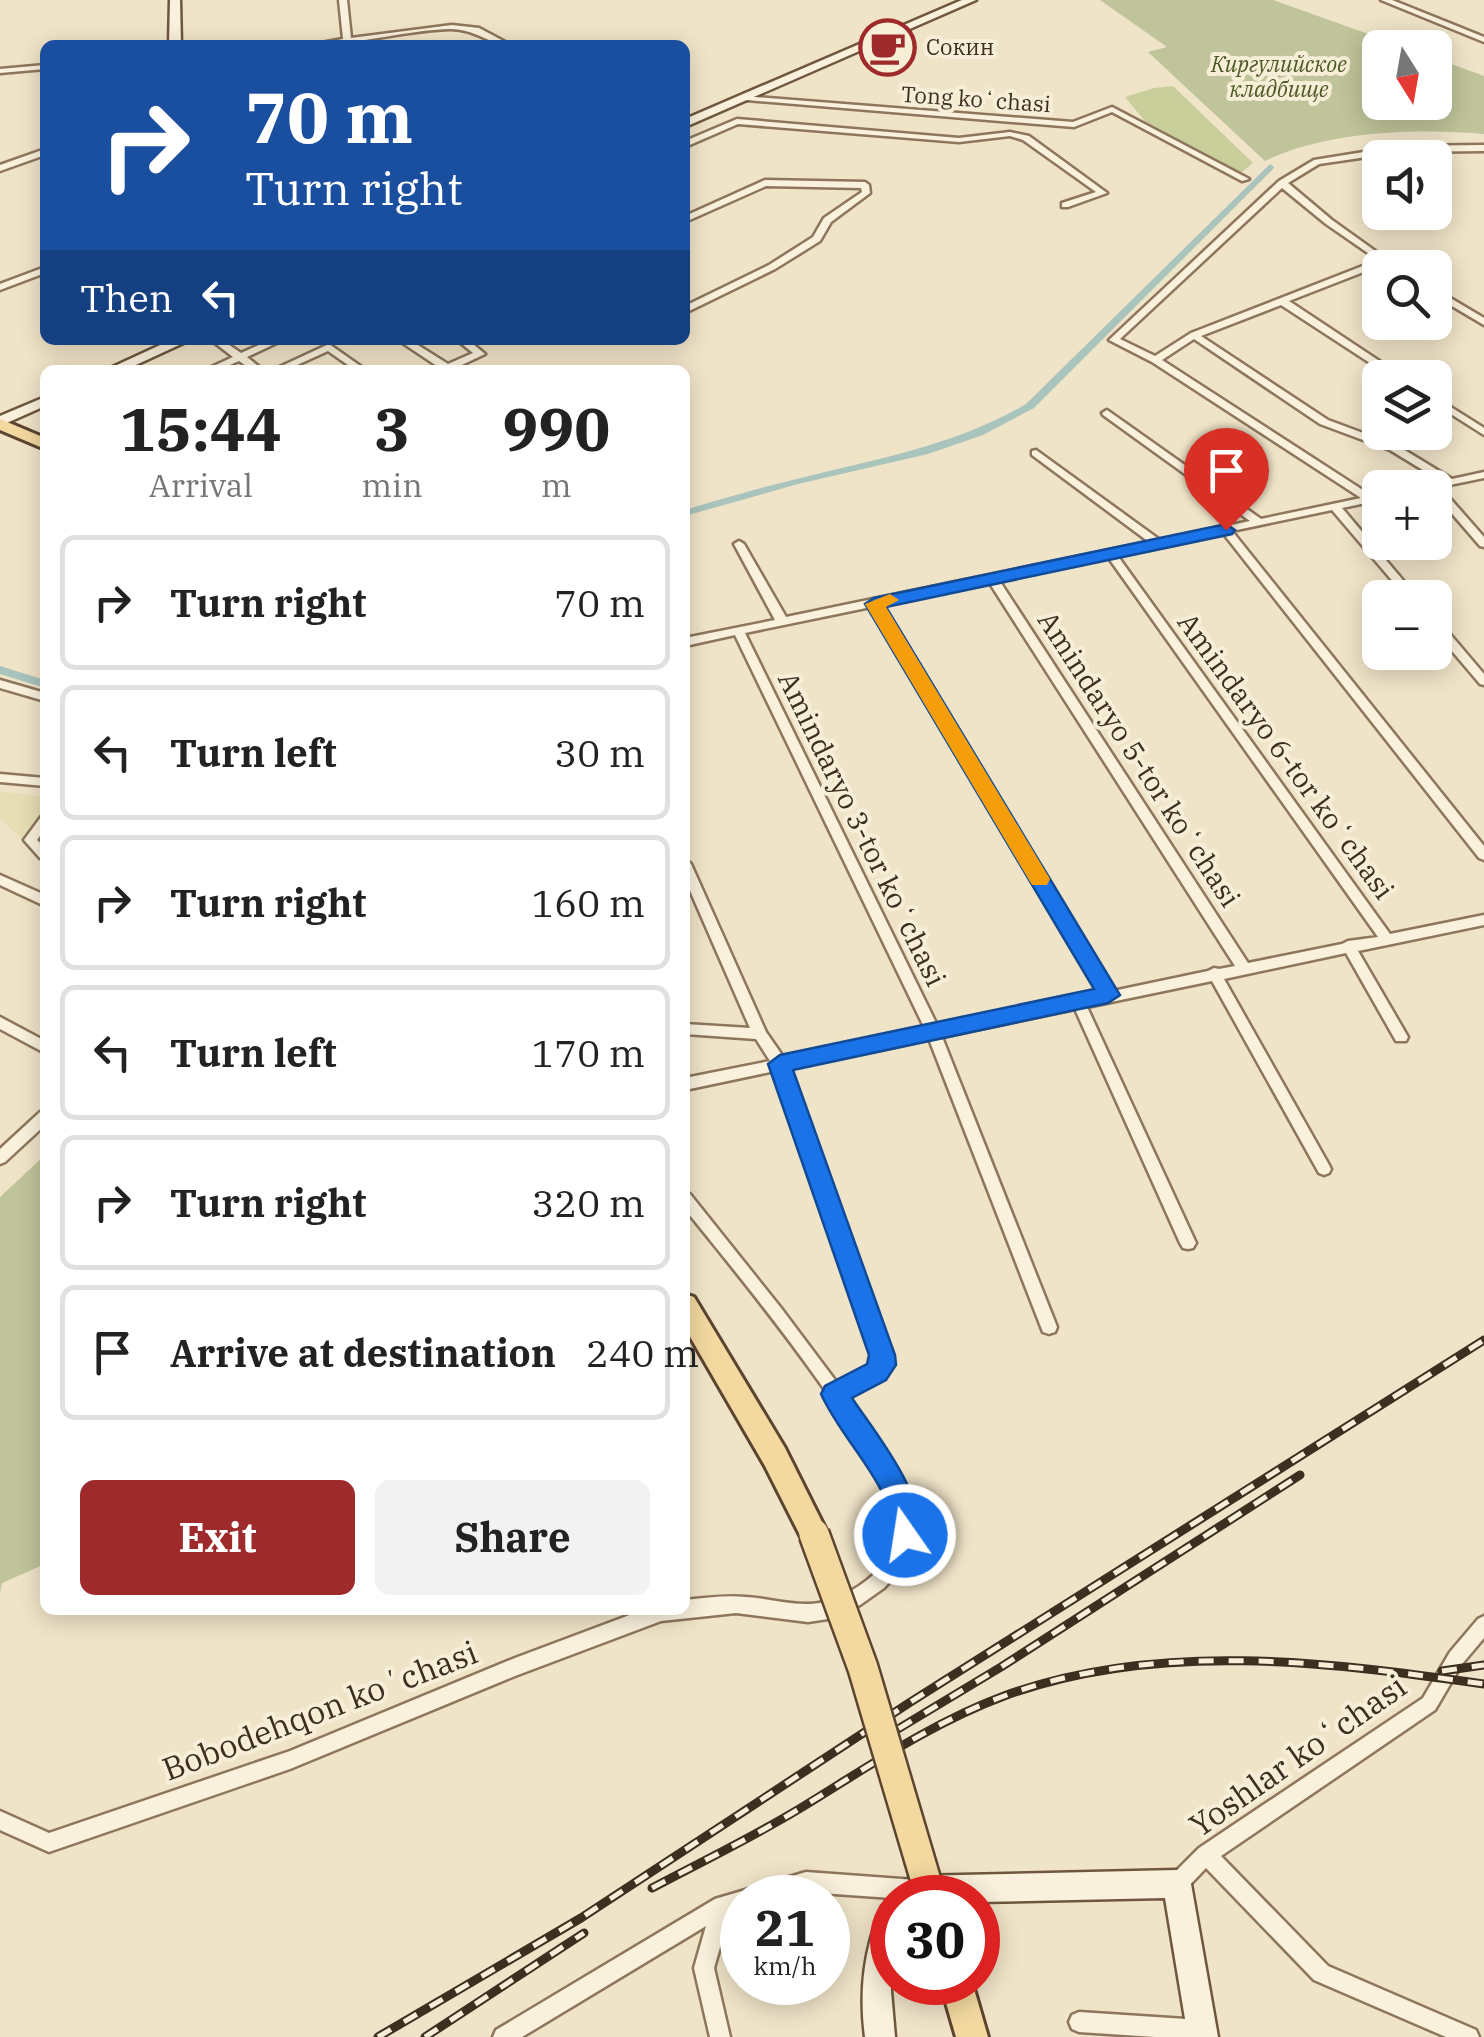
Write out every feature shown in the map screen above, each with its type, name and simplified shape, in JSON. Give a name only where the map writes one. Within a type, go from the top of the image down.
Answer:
[{"type":"main road","points":[[0,423],[40,442]]},
{"type":"main road","points":[[690,1313],[767,1443],[814,1534],[864,1668],[913,1875]]},
{"type":"main road","points":[[963,2005],[972,2037]]},
{"type":"street","points":[[175,0],[175,40]]},
{"type":"street","points":[[343,0],[347,40],[452,27],[476,30],[497,40]]},
{"type":"street","points":[[690,121],[971,0]]},
{"type":"street","points":[[1385,0],[1484,40]]},
{"type":"street","points":[[0,71],[40,68]]},
{"type":"street","name":"Tong koʻchasi","points":[[746,98],[1074,125],[1112,109],[1245,179]]},
{"type":"street","points":[[988,116],[1010,134]]},
{"type":"street","points":[[690,142],[737,120],[959,140],[1010,134],[1026,138],[1104,192],[1065,205]]},
{"type":"street","points":[[1362,490],[1154,360],[1114,340],[1282,183],[1317,162],[1401,148],[1484,148]]},
{"type":"street","points":[[0,168],[40,154]]},
{"type":"street","points":[[690,217],[773,182],[864,185],[866,193],[827,220],[816,240],[772,267],[690,308]]},
{"type":"street","points":[[1282,183],[1370,250]]},
{"type":"street","points":[[1154,360],[1194,335],[1362,269]]},
{"type":"street","points":[[0,288],[40,272]]},
{"type":"street","points":[[1280,300],[1372,360]]},
{"type":"street","points":[[1452,302],[1484,322]]},
{"type":"street","points":[[1194,335],[1324,422],[1394,448],[1430,470]]},
{"type":"street","points":[[130,365],[172,345]]},
{"type":"street","points":[[223,345],[251,365]]},
{"type":"street","points":[[222,365],[267,345]]},
{"type":"street","points":[[289,365],[334,345]]},
{"type":"street","points":[[411,345],[442,365]]},
{"type":"street","points":[[454,365],[480,354],[468,345]]},
{"type":"street","points":[[329,347],[354,365]]},
{"type":"street","points":[[0,423],[40,403]]},
{"type":"street","points":[[1452,411],[1484,432]]},
{"type":"street","points":[[1107,412],[1258,522]]},
{"type":"street","points":[[1036,454],[1158,544]]},
{"type":"street","points":[[1452,482],[1484,475]]},
{"type":"street","points":[[690,641],[1362,501]]},
{"type":"street","points":[[1334,506],[1397,580]]},
{"type":"street","points":[[1452,510],[1484,544]]},
{"type":"street","points":[[1226,530],[1484,856]]},
{"type":"street","points":[[739,544],[783,623]]},
{"type":"street","name":"Amindaryo 6-tor koʻchasi","points":[[1111,554],[1386,938]]},
{"type":"street","name":"Amindaryo 5-tor koʻchasi","points":[[992,578],[1243,967]]},
{"type":"street","points":[[874,604],[1108,995]]},
{"type":"street","name":"Amindaryo 3-tor koʻchasi","points":[[739,632],[932,1031],[1048,1327]]},
{"type":"street","points":[[1452,644],[1484,681]]},
{"type":"street","points":[[0,684],[40,696]]},
{"type":"street","points":[[0,778],[40,782]]},
{"type":"street","points":[[40,827],[30,840],[40,849]]},
{"type":"street","points":[[690,875],[760,1034],[780,1064],[882,1355],[883,1365],[876,1372],[834,1394]]},
{"type":"street","points":[[0,880],[40,899]]},
{"type":"street","points":[[690,1083],[1484,920]]},
{"type":"street","points":[[1348,946],[1401,1037]]},
{"type":"street","points":[[1214,973],[1324,1170]]},
{"type":"street","points":[[1078,1001],[1188,1243]]},
{"type":"street","points":[[0,1022],[40,1045]]},
{"type":"street","points":[[690,1029],[760,1034]]},
{"type":"street","points":[[0,1158],[40,1121]]},
{"type":"street","name":"Bobodehqon koʼchasi","points":[[690,1205],[834,1394],[893,1485],[904,1515],[905,1535],[884,1577],[870,1591],[849,1602],[808,1614],[786,1615],[753,1606],[690,1608]]},
{"type":"street","name":"Bobodehqon koʼchasi","points":[[0,1820],[49,1843],[290,1760],[515,1667],[657,1615]]},
{"type":"street","name":"Yoshlar koʻchasi","points":[[1177,1884],[1206,1855],[1428,1704],[1456,1658],[1484,1625]]},
{"type":"street","points":[[1206,1855],[1321,1973],[1469,2037]]},
{"type":"street","points":[[1000,1892],[1177,1884],[1202,2034],[1078,2022]]},
{"type":"street","points":[[503,2037],[720,1907]]},
{"type":"street","points":[[720,1913],[704,1968],[720,2037]]},
{"type":"street","points":[[878,2005],[880,2037]]},
{"type":"shaded area","points":[[0,791],[40,796],[40,856],[0,818]]},
{"type":"green space","name":"Киргулийское кладбище","points":[[1100,0],[1273,0],[1362,32],[1362,120],[1452,120],[1452,64],[1484,76],[1484,134],[1372,134],[1315,143],[1265,161],[1148,52],[1167,47]]},
{"type":"green space","points":[[1173,86],[1253,163],[1238,175],[1148,125],[1125,97]]},
{"type":"green space","points":[[40,1160],[40,1566],[2,1583],[0,1593],[0,1197]]},
{"type":"waterway","points":[[690,512],[952,443],[1030,406],[1270,167]]},
{"type":"waterway","points":[[0,670],[40,682]]},
{"type":"railway","points":[[378,2037],[581,1918],[909,1703],[1484,1340]]},
{"type":"railway","points":[[873,1744],[1001,1667],[1300,1475]]},
{"type":"railway","points":[[652,1888],[781,1820],[950,1719],[1004,1696],[1062,1679],[1121,1667],[1242,1661],[1304,1663],[1484,1684]]},
{"type":"railway","points":[[1442,1671],[1484,1665]]},
{"type":"railway","points":[[425,2037],[584,1933]]},
{"type":"slow traffic","points":[[890,600],[874,604],[1040,879]]},
{"type":"place","name":"Сокин","points":[[887,47]]},
{"type":"route","points":[[905,1535],[904,1515],[893,1485],[834,1394],[876,1372],[883,1365],[882,1355],[780,1064],[1108,995],[874,604],[1226,530]]}]
